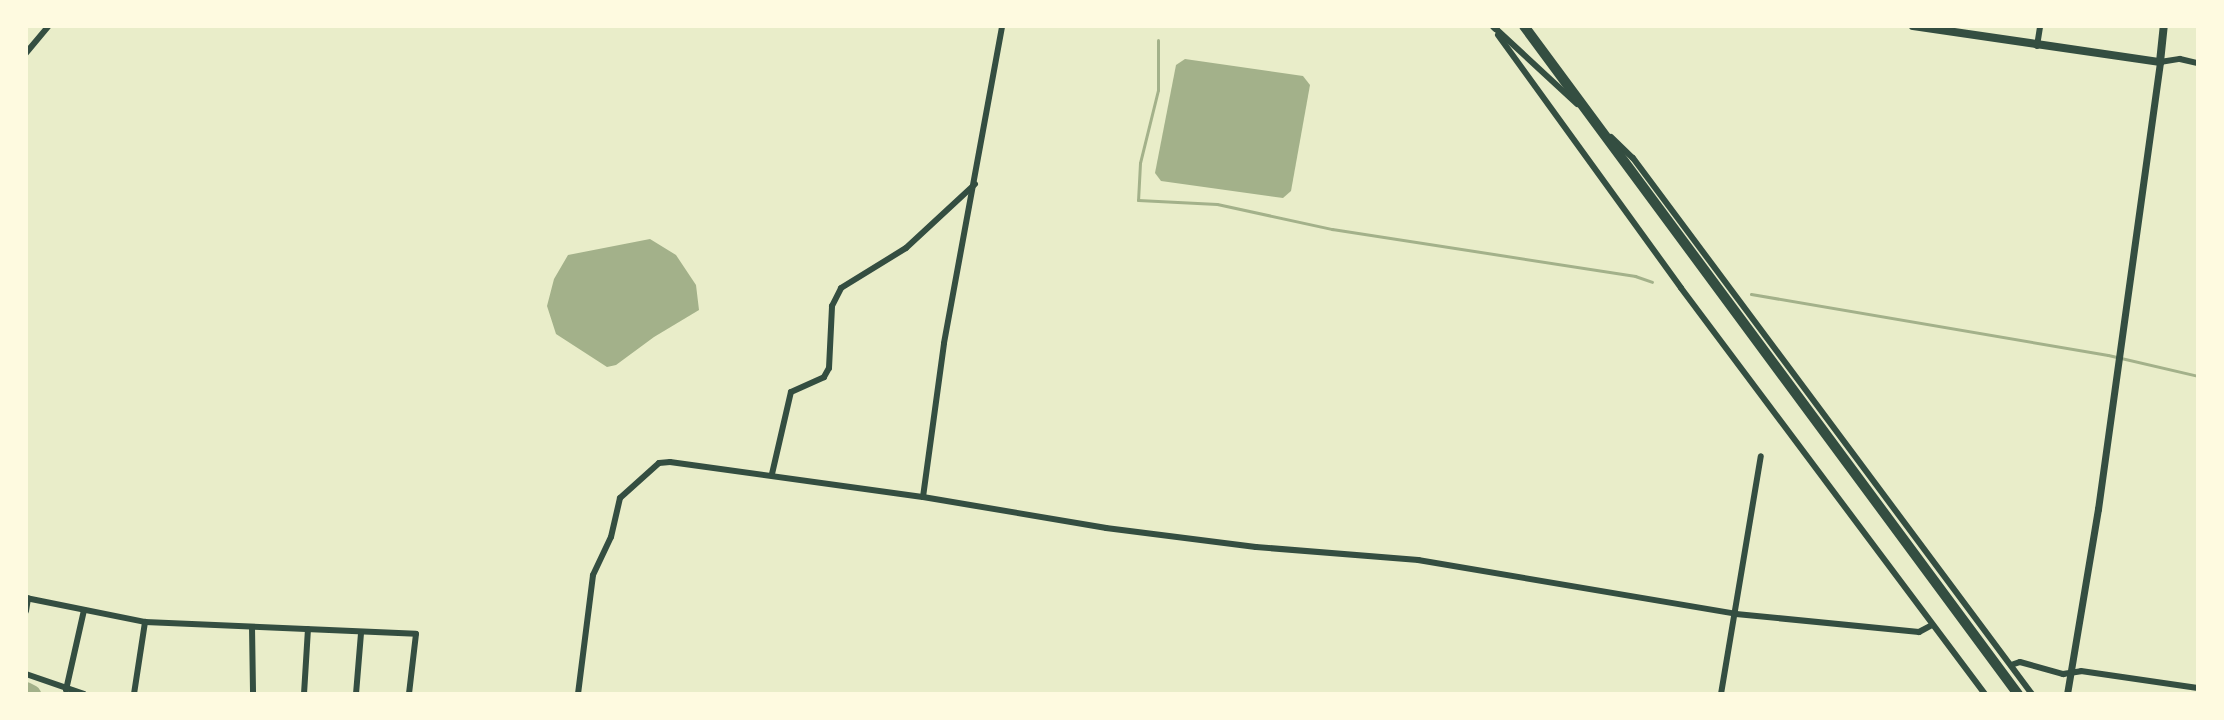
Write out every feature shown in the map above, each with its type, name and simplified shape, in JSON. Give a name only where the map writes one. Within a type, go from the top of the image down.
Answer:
[{"type":"highway","points":[[1524,26],[2018,694]]},
{"type":"main road","points":[[1913,26],[2037,47],[2160,62],[2164,26]]},
{"type":"street","points":[[26,53],[47,26]]},
{"type":"street","points":[[923,497],[944,343],[1002,26]]},
{"type":"street","points":[[2037,47],[2040,26]]},
{"type":"street","points":[[1494,27],[1681,288],[1985,694]]},
{"type":"street","points":[[1494,27],[1633,158],[2032,694]]},
{"type":"street","points":[[2061,694],[2068,690],[2071,672],[2160,62],[2180,59],[2198,63]]},
{"type":"street","points":[[772,474],[791,392],[824,377],[829,368],[832,306],[841,288],[906,248],[975,184]]},
{"type":"street","points":[[1721,694],[1761,456]]},
{"type":"street","points":[[578,694],[593,575],[611,537],[620,498],[659,463],[670,462],[772,474],[1106,528],[1418,560],[1736,614],[1919,632],[1932,625]]},
{"type":"street","points":[[26,611],[27,598],[145,622],[416,634],[409,694]]},
{"type":"street","points":[[66,690],[84,610]]},
{"type":"street","points":[[134,694],[145,622]]},
{"type":"street","points":[[252,627],[253,694]]},
{"type":"street","points":[[304,694],[308,629]]},
{"type":"street","points":[[356,694],[361,633]]},
{"type":"street","points":[[2011,665],[2020,662],[2063,674],[2071,672],[2198,688]]},
{"type":"street","points":[[26,674],[84,694]]},
{"type":"shaded area","points":[[1185,59],[1303,76],[1310,85],[1291,191],[1283,198],[1161,181],[1155,173],[1176,65]]},
{"type":"shaded area","points":[[650,239],[676,255],[696,285],[699,310],[616,365],[607,367],[556,334],[547,306],[554,279],[568,255]]},
{"type":"waterway","points":[[1158,40],[1158,90],[1140,163],[1138,200],[1217,204],[1332,229],[1635,276],[1652,282]]},
{"type":"waterway","points":[[1751,294],[2108,355],[2198,376]]},
{"type":"waterway","points":[[26,691],[32,694]]}]
